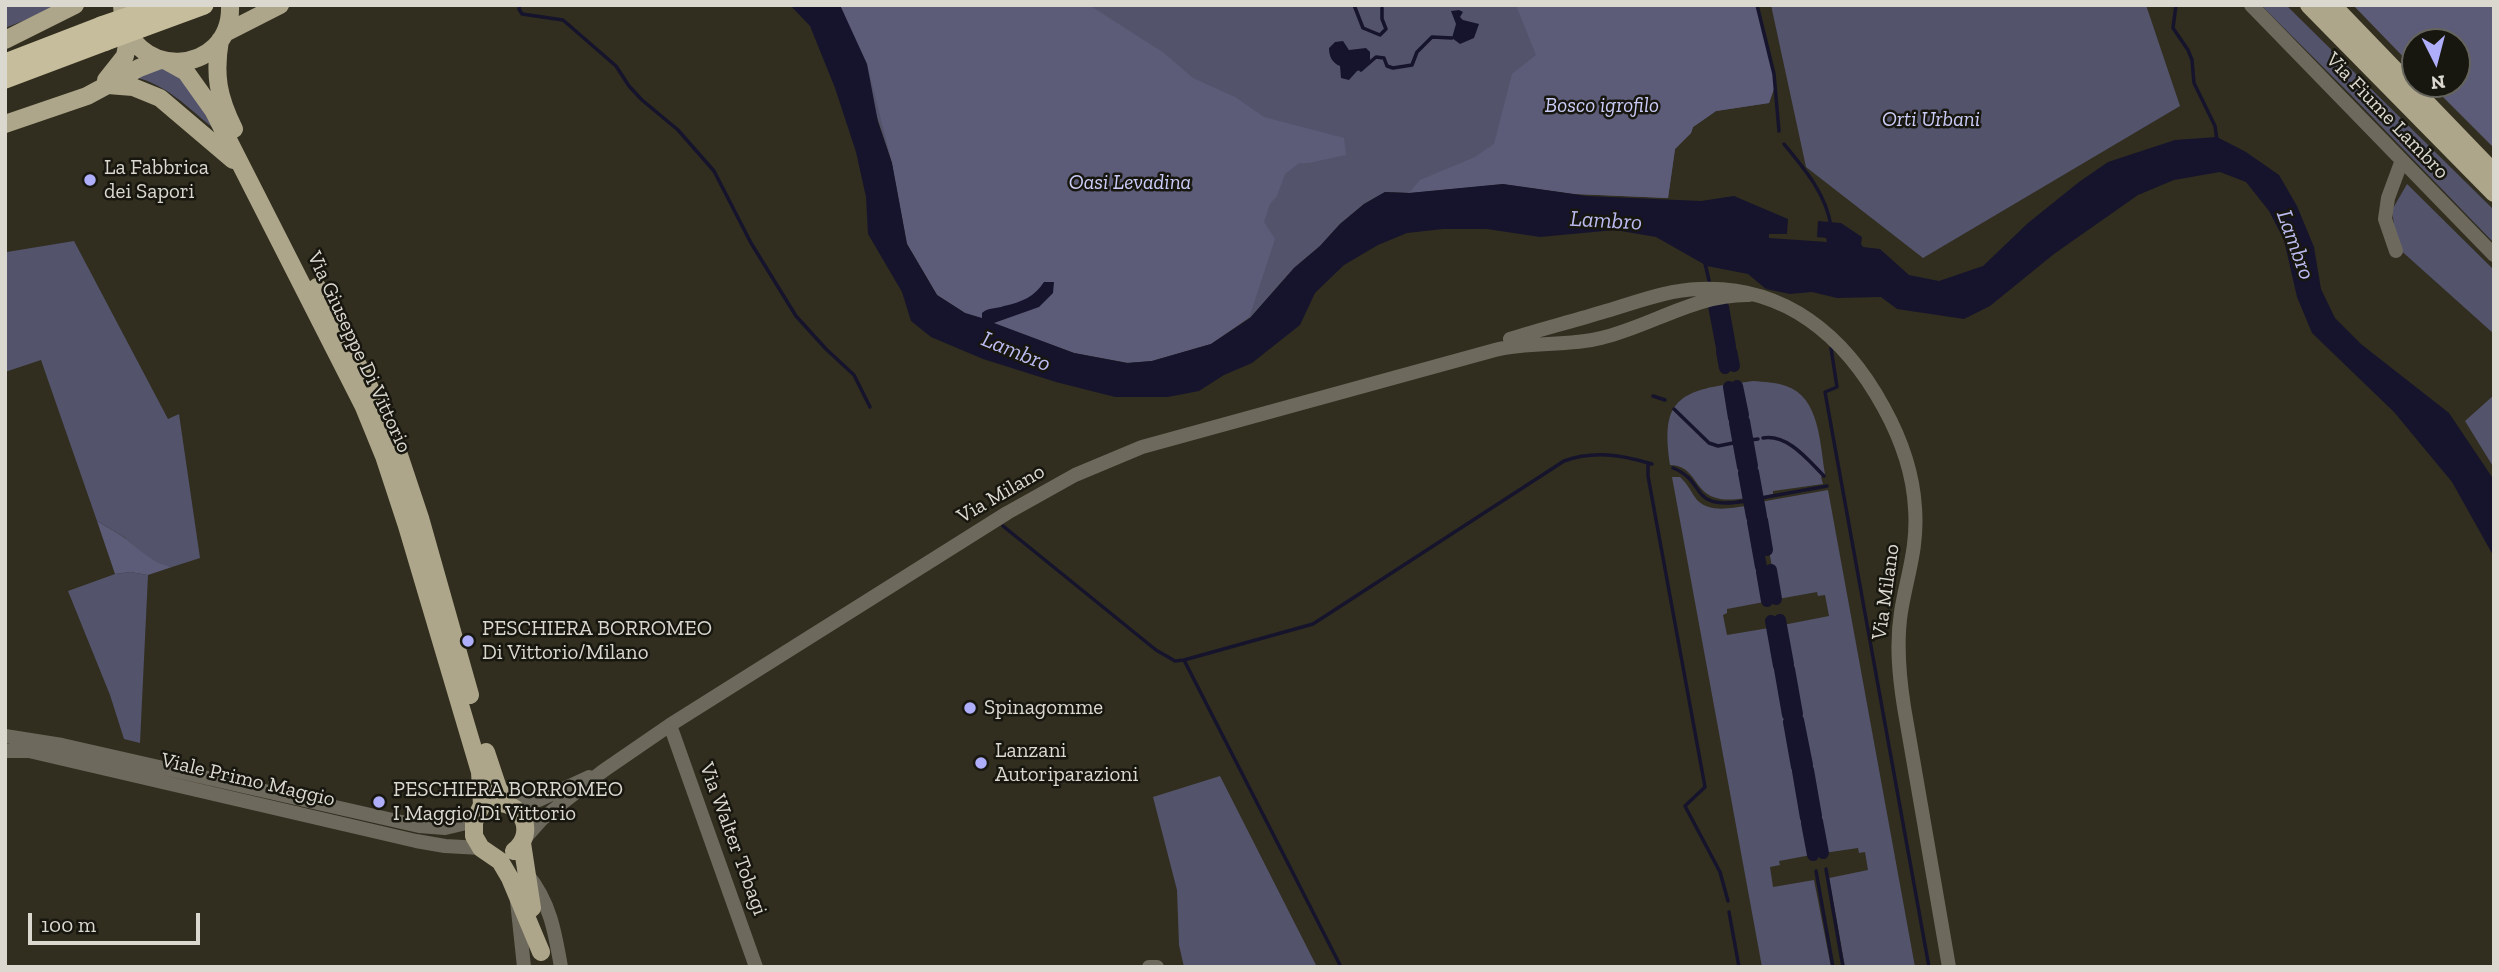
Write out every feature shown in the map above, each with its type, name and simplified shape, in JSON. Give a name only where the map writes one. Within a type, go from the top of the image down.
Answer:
[{"type":"highway","points":[[5,79],[162,5]]},
{"type":"highway","points":[[5,63],[204,5]]},
{"type":"main road","points":[[5,40],[75,5]]},
{"type":"main road","points":[[101,89],[125,56],[129,34],[122,5]]},
{"type":"main road","name":"Via Giuseppe Di Vittorio","points":[[230,5],[229,22],[222,36],[216,72],[217,84],[230,120],[337,322],[396,446],[420,518],[491,769],[508,805],[523,817],[526,829],[523,841],[525,872],[542,959]]},
{"type":"main road","points":[[7,123],[101,89],[139,68],[164,61],[196,59],[205,54],[222,36],[281,5]]},
{"type":"main road","points":[[2309,5],[2494,193]]},
{"type":"main road","points":[[2332,5],[2494,173]]},
{"type":"main road","name":"Via Giuseppe Di Vittorio","points":[[129,34],[145,53],[186,72],[213,110],[278,233],[364,407],[384,456],[480,772],[483,792],[474,834],[487,851],[500,861],[516,889],[542,959]]},
{"type":"main road","points":[[101,89],[134,87],[160,98],[244,171]]},
{"type":"main road","points":[[477,816],[494,804],[508,805]]},
{"type":"main road","points":[[487,851],[509,854],[523,841]]},
{"type":"street","name":"Via Fiume Lambro","points":[[2251,5],[2494,255]]},
{"type":"street","points":[[2396,251],[2385,219],[2388,198],[2402,160]]},
{"type":"street","name":"Via Milano","points":[[1467,357],[1515,337],[1664,294],[1705,289],[1749,295],[1782,306],[1806,318],[1843,348],[1872,386],[1892,424],[1906,458],[1914,494],[1916,538],[1899,626],[1900,684],[1949,967]]},
{"type":"street","name":"Via Milano","points":[[523,841],[542,819],[603,771],[670,725],[1007,513],[1075,475],[1142,447],[1467,357],[1516,345],[1597,339],[1628,331],[1693,303],[1727,295],[1749,295]]},
{"type":"street","name":"Via Walter Tobagi","points":[[670,725],[756,967]]},
{"type":"street","name":"Viale Primo Maggio","points":[[5,736],[31,738],[74,747],[419,826],[445,828],[477,816]]},
{"type":"street","name":"Viale Primo Maggio","points":[[5,751],[29,751],[416,841],[487,851]]},
{"type":"street","name":"Via Milano","points":[[508,805],[539,800],[603,771]]},
{"type":"street","name":"Via Giuseppe Di Vittorio","points":[[525,872],[540,892],[552,917],[561,967]]},
{"type":"street","name":"Via Giuseppe Di Vittorio","points":[[516,889],[524,967]]},
{"type":"street","points":[[1149,967],[1157,967]]},
{"type":"green space","points":[[5,5],[63,5],[5,28]]},
{"type":"green space","name":"Oasi Levadina","points":[[840,5],[1757,5],[1776,83],[1769,103],[1716,111],[1693,127],[1691,133],[1675,149],[1668,198],[1575,194],[1503,184],[1409,193],[1385,192],[1364,204],[1340,224],[1294,268],[1250,318],[907,244],[892,163]]},
{"type":"green space","points":[[840,5],[1089,5],[1164,53],[1193,78],[1235,97],[1264,117],[1344,138],[1346,155],[1299,163],[1285,174],[1264,222],[1275,239],[1249,318],[1211,344],[1152,361],[1128,363],[1074,353],[965,313],[937,295],[907,244],[892,163],[867,64]]},
{"type":"green space","name":"Bosco igrofilo","points":[[1516,5],[1757,5],[1776,83],[1769,103],[1716,111],[1693,127],[1691,133],[1675,149],[1668,198],[1575,194],[1503,184],[1409,193],[1420,180],[1475,157],[1494,144],[1512,74],[1536,55]]},
{"type":"green space","name":"Orti Urbani","points":[[1771,5],[2146,5],[2180,106],[1923,258],[1806,167]]},
{"type":"green space","points":[[2261,5],[2286,5],[2494,210],[2494,243],[2351,95]]},
{"type":"green space","points":[[2353,5],[2494,5],[2494,148],[2444,98],[2471,98],[2471,28],[2401,28],[2401,55]]},
{"type":"green space","points":[[164,67],[187,86],[212,127],[166,91],[134,77]]},
{"type":"green space","points":[[2407,184],[2494,270],[2494,334],[2397,247],[2392,210]]},
{"type":"green space","points":[[74,241],[168,419],[179,414],[200,558],[172,567],[161,565],[148,558],[124,537],[97,521],[41,360],[5,372],[5,249],[7,252]]},
{"type":"green space","points":[[1753,381],[1786,386],[1806,400],[1819,436],[1825,474],[1821,477],[1823,484],[1773,491],[1773,494],[1760,497],[1739,383]]},
{"type":"green space","points":[[1724,385],[1745,498],[1714,497],[1705,492],[1688,472],[1681,467],[1670,465],[1668,432],[1673,409],[1680,400],[1691,394]]},
{"type":"green space","points":[[2494,395],[2494,468],[2465,421]]},
{"type":"green space","points":[[1672,477],[1680,477],[1697,500],[1708,507],[1720,509],[1746,506],[1764,602],[1727,609],[1727,613],[1723,615],[1727,635],[1769,628],[1811,855],[1779,861],[1780,865],[1770,867],[1773,887],[1814,880],[1831,967],[1762,967]]},
{"type":"green space","points":[[1828,490],[1915,967],[1845,967],[1829,878],[1868,870],[1865,852],[1859,853],[1858,848],[1824,853],[1783,625],[1829,616],[1825,595],[1818,596],[1817,592],[1778,599],[1760,502]]},
{"type":"green space","points":[[97,521],[122,536],[151,559],[172,567],[148,575],[130,572],[115,574]]},
{"type":"green space","points":[[130,572],[148,575],[140,743],[124,739],[110,695],[68,591],[115,574]]},
{"type":"green space","points":[[1220,776],[1317,967],[1184,967],[1179,945],[1177,890],[1153,797]]},
{"type":"water","name":"Lambro","points":[[790,5],[840,5],[867,64],[878,122],[892,163],[907,244],[937,295],[965,313],[982,318],[985,311],[1022,301],[1036,292],[1044,282],[1054,282],[1053,293],[1039,307],[994,323],[1074,353],[1127,363],[1152,361],[1211,344],[1250,318],[1294,268],[1340,224],[1364,204],[1385,192],[1409,193],[1503,184],[1587,196],[1701,201],[1734,196],[1788,219],[1787,234],[1769,234],[1769,238],[1827,242],[1826,238],[1817,237],[1818,221],[1841,223],[1862,237],[1863,247],[1880,249],[1909,275],[1939,281],[1983,266],[2028,223],[2108,162],[2175,140],[2217,137],[2246,152],[2279,175],[2297,206],[2314,247],[2321,289],[2335,318],[2361,344],[2449,413],[2494,480],[2494,557],[2452,482],[2394,412],[2312,333],[2297,297],[2284,240],[2269,211],[2246,182],[2220,172],[2174,180],[2138,195],[2054,254],[1990,306],[1964,319],[1897,309],[1881,297],[1837,298],[1812,292],[1790,294],[1766,289],[1748,274],[1707,266],[1656,237],[1615,230],[1540,237],[1487,229],[1443,229],[1407,233],[1378,245],[1344,265],[1315,293],[1300,325],[1252,363],[1224,375],[1199,391],[1168,397],[1115,397],[983,359],[931,337],[911,321],[902,292],[868,234],[866,197],[856,152],[835,88],[810,26]]},
{"type":"water","points":[[1451,11],[1463,12],[1460,17],[1463,20],[1479,24],[1474,38],[1460,44],[1452,38],[1456,24]]},
{"type":"water","points":[[1343,41],[1349,50],[1366,48],[1370,52],[1370,63],[1349,80],[1341,78],[1340,66],[1333,61],[1329,51],[1335,42]]},
{"type":"waterway","points":[[520,5],[522,14],[563,20],[616,66],[642,100],[678,130],[714,171],[751,243],[796,316],[854,375],[870,407]]},
{"type":"waterway","points":[[1354,5],[1363,28],[1380,35],[1386,29],[1382,8]]},
{"type":"waterway","points":[[1757,5],[1774,74],[1779,131]]},
{"type":"waterway","points":[[2176,5],[2173,28],[2192,60],[2194,83],[2215,126],[2217,140]]},
{"type":"waterway","points":[[1361,70],[1376,57],[1384,58],[1387,66],[1393,68],[1412,65],[1417,52],[1432,37],[1452,38]]},
{"type":"waterway","points":[[1784,144],[1820,193],[1831,227]]},
{"type":"waterway","points":[[1705,263],[1710,285]]},
{"type":"waterway","points":[[1714,306],[1722,348]]},
{"type":"waterway","points":[[1723,307],[1730,346]]},
{"type":"waterway","points":[[1831,348],[1837,387],[1825,392],[1929,967]]},
{"type":"waterway","points":[[1731,351],[1734,366]]},
{"type":"waterway","points":[[1722,352],[1725,368]]},
{"type":"waterway","points":[[1737,386],[1743,415]]},
{"type":"waterway","points":[[1729,387],[1734,418]]},
{"type":"waterway","points":[[1653,396],[1665,400]]},
{"type":"waterway","points":[[1674,409],[1709,443],[1718,446],[1733,443]]},
{"type":"waterway","points":[[1744,421],[1752,466]]},
{"type":"waterway","points":[[1735,423],[1743,467]]},
{"type":"waterway","points":[[1763,438],[1789,444],[1824,476]]},
{"type":"waterway","points":[[1750,440],[1758,439]]},
{"type":"waterway","points":[[1003,526],[1156,650],[1175,661],[1313,624],[1564,461],[1608,455],[1652,464]]},
{"type":"waterway","points":[[1648,463],[1648,476],[1705,787],[1685,806],[1720,872],[1728,901]]},
{"type":"waterway","points":[[1673,468],[1691,480],[1706,499],[1727,503],[1745,501]]},
{"type":"waterway","points":[[1753,472],[1761,516]]},
{"type":"waterway","points":[[1744,473],[1752,517]]},
{"type":"waterway","points":[[1761,498],[1827,486]]},
{"type":"waterway","points":[[1762,520],[1767,550]]},
{"type":"waterway","points":[[1753,522],[1761,567]]},
{"type":"waterway","points":[[1771,570],[1776,599]]},
{"type":"waterway","points":[[1762,572],[1767,601]]},
{"type":"waterway","points":[[1780,620],[1788,664]]},
{"type":"waterway","points":[[1771,621],[1779,666]]},
{"type":"waterway","points":[[1184,660],[1341,967]]},
{"type":"waterway","points":[[1780,669],[1788,715]]},
{"type":"waterway","points":[[1789,669],[1797,714]]},
{"type":"waterway","points":[[1798,720],[1807,765]]},
{"type":"waterway","points":[[1789,722],[1797,767]]},
{"type":"waterway","points":[[1808,770],[1816,816]]},
{"type":"waterway","points":[[1798,771],[1806,818]]},
{"type":"waterway","points":[[1817,821],[1823,853]]},
{"type":"waterway","points":[[1807,823],[1813,855]]},
{"type":"waterway","points":[[1826,869],[1843,967]]},
{"type":"waterway","points":[[1816,871],[1833,967]]},
{"type":"waterway","points":[[1729,912],[1739,967]]},
{"type":"place","name":"La Fabbrica dei Sapori","points":[[90,180]]},
{"type":"place","name":"PESCHIERA BORROMEO Di Vittorio/Milano","points":[[468,641]]},
{"type":"place","name":"Spinagomme","points":[[970,708]]},
{"type":"place","name":"Lanzani Autoriparazioni","points":[[981,763]]},
{"type":"place","name":"PESCHIERA BORROMEO I Maggio/Di Vittorio","points":[[379,802]]}]
